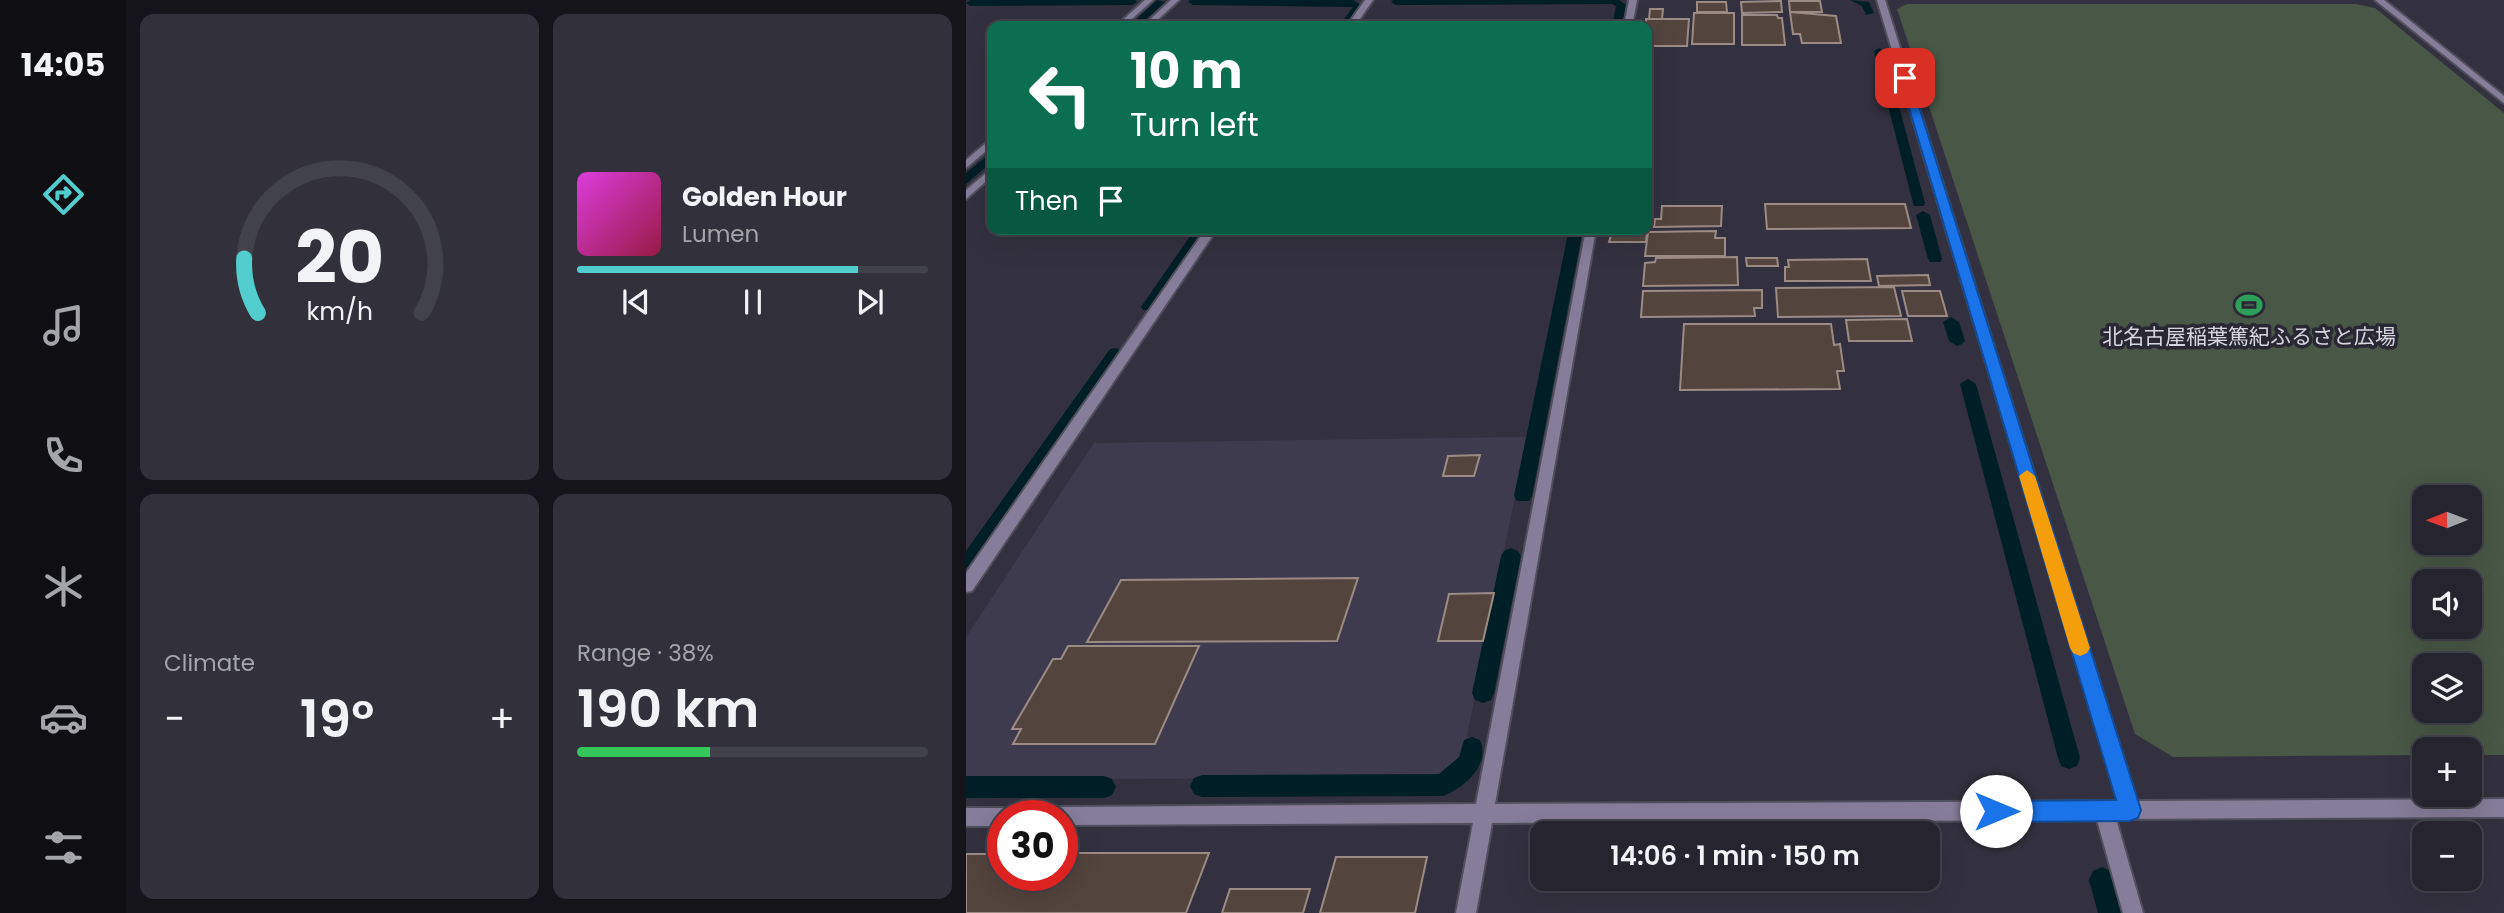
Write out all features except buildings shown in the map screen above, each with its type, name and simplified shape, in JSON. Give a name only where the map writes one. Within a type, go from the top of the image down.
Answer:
[{"type":"street","points":[[1126,21],[1149,0]]},
{"type":"street","points":[[1152,21],[1175,0]]},
{"type":"street","points":[[1354,21],[1369,0]]},
{"type":"street","points":[[1629,21],[1633,0]]},
{"type":"street","points":[[1881,0],[2130,810]]},
{"type":"street","points":[[2379,0],[2504,100]]},
{"type":"street","points":[[966,164],[987,145]]},
{"type":"street","points":[[966,196],[987,177]]},
{"type":"street","points":[[966,586],[1208,235]]},
{"type":"street","points":[[1466,913],[1590,235]]},
{"type":"street","points":[[1078,817],[2504,808]]},
{"type":"street","points":[[2104,811],[2133,913]]},
{"type":"street","points":[[966,817],[987,817]]},
{"type":"shaded area","points":[[1527,437],[1462,761],[1442,778],[966,779],[966,637],[1094,443]]},
{"type":"green space","name":"北名古屋稲葉篤紀ふるさと広場","points":[[1907,4],[2356,4],[2375,8],[2504,113],[2504,755],[2482,755],[2482,737],[2412,737],[2412,755],[2173,757],[2135,734],[1897,9]]},
{"type":"waterway","points":[[1855,0],[1866,4],[1869,13]]},
{"type":"waterway","points":[[1396,2],[1614,1],[1621,5],[1618,21]]},
{"type":"waterway","points":[[971,3],[1132,2]]},
{"type":"waterway","points":[[1139,21],[1160,2]]},
{"type":"waterway","points":[[1193,2],[1350,2],[1358,6],[1348,21]]},
{"type":"waterway","points":[[1879,51],[1919,203]]},
{"type":"waterway","points":[[966,180],[987,161]]},
{"type":"waterway","points":[[1923,215],[1935,259]]},
{"type":"waterway","points":[[1148,307],[1198,235]]},
{"type":"waterway","points":[[1523,496],[1575,235]]},
{"type":"waterway","points":[[1951,322],[1957,341]]},
{"type":"waterway","points":[[966,566],[1116,353]]},
{"type":"waterway","points":[[1968,384],[2069,758]]},
{"type":"waterway","points":[[1483,693],[1511,556]]},
{"type":"waterway","points":[[1202,786],[1443,785],[1470,763],[1472,748]]},
{"type":"waterway","points":[[966,787],[1104,787]]},
{"type":"waterway","points":[[2102,880],[2111,913]]},
{"type":"slow traffic","points":[[2027,476],[2080,648]]},
{"type":"place","name":"北名古屋稲葉篤紀ふるさと広場","points":[[2249,305]]},
{"type":"route","points":[[1905,78],[2130,810],[1996,811]]}]
